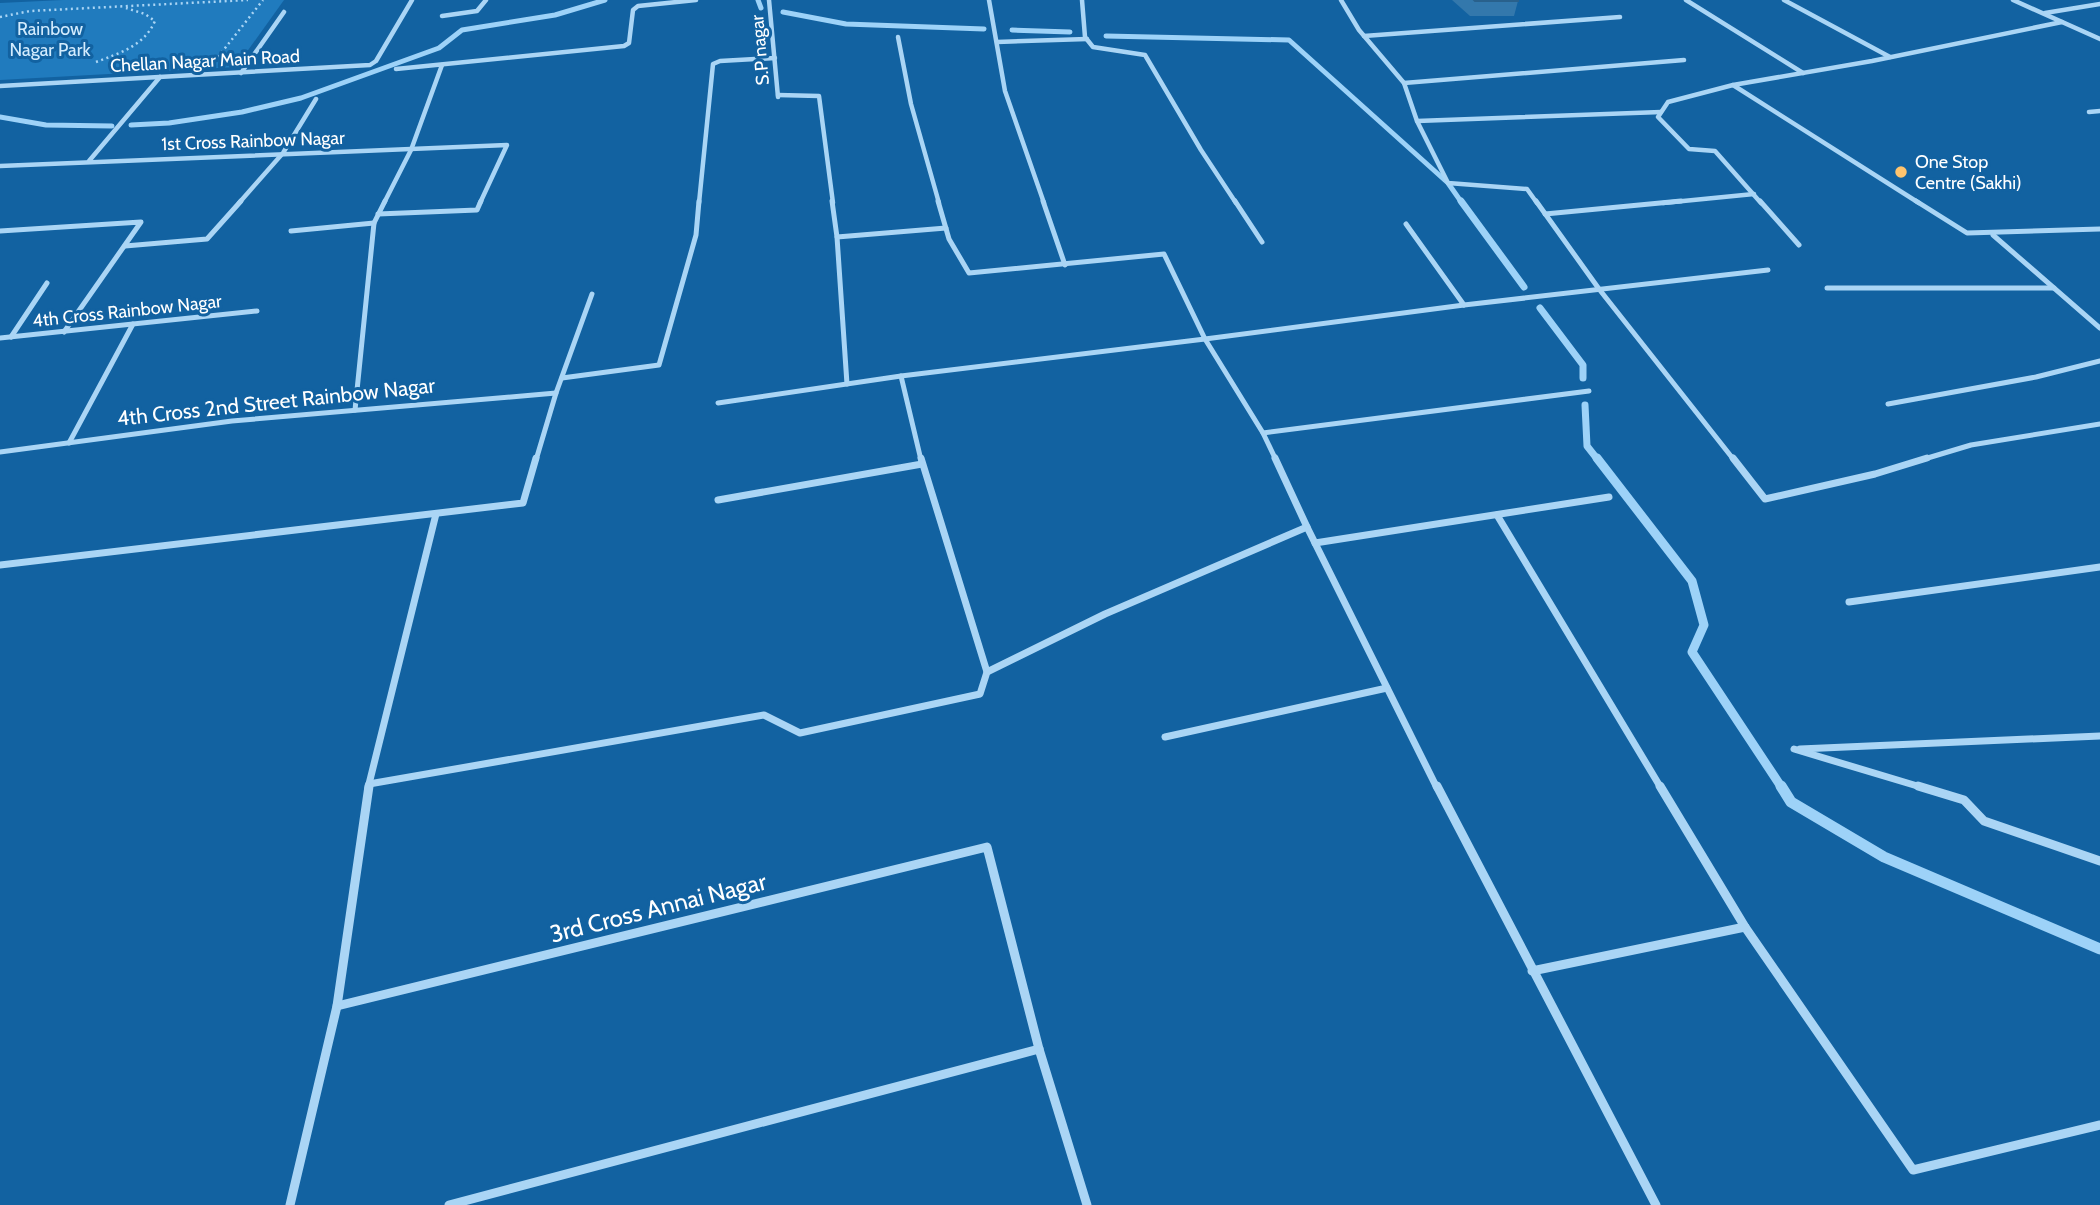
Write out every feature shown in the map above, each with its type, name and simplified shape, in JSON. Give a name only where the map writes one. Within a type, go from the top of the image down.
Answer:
[{"type":"street","name":"Chellan Nagar Main Road","points":[[0,86],[370,65],[376,61],[412,0]]},
{"type":"street","points":[[442,16],[477,10],[486,0]]},
{"type":"street","points":[[396,69],[624,46],[629,43],[633,10],[638,6],[696,0]]},
{"type":"street","name":"S.P nagar","points":[[769,0],[778,97],[819,96],[837,237]]},
{"type":"street","points":[[989,0],[1005,91],[1066,265]]},
{"type":"street","points":[[1082,0],[1087,39],[1093,47],[1145,55],[1201,150],[1262,242]]},
{"type":"street","points":[[1340,0],[1364,36],[1404,83],[1417,121],[1448,183],[1527,189],[1599,289],[1765,499],[1875,474],[1971,445],[2100,424]]},
{"type":"street","points":[[1686,0],[1804,73]]},
{"type":"street","points":[[1784,0],[1891,57]]},
{"type":"street","points":[[2012,0],[2100,39]]},
{"type":"street","points":[[2044,13],[2100,4]]},
{"type":"street","points":[[241,73],[284,12]]},
{"type":"street","points":[[1364,36],[1620,17]]},
{"type":"street","points":[[1799,245],[1715,150],[1689,149],[1658,117],[1668,103],[1733,85],[1891,57],[2063,22]]},
{"type":"street","points":[[898,37],[911,104],[949,239],[969,273],[1164,254],[1205,339],[1263,433],[1387,688],[1656,1205]]},
{"type":"street","points":[[996,42],[1087,39]]},
{"type":"street","points":[[562,378],[659,365],[696,235],[713,64],[720,61],[775,58]]},
{"type":"street","points":[[1404,83],[1685,60]]},
{"type":"street","points":[[355,410],[374,223],[411,150],[442,65]]},
{"type":"street","points":[[89,161],[160,77]]},
{"type":"street","points":[[1733,85],[1967,233],[2100,229]]},
{"type":"street","points":[[125,246],[207,239],[283,153],[316,99]]},
{"type":"street","points":[[2089,112],[2100,111]]},
{"type":"street","points":[[1417,121],[1661,112]]},
{"type":"street","name":"1st Cross Rainbow Nagar","points":[[0,166],[508,145],[477,210],[378,214]]},
{"type":"street","points":[[1545,214],[1754,194]]},
{"type":"street","points":[[0,231],[141,222],[64,332]]},
{"type":"street","points":[[291,231],[374,223]]},
{"type":"street","points":[[1406,224],[1464,305]]},
{"type":"street","points":[[847,384],[837,237],[946,228]]},
{"type":"street","points":[[1992,234],[2100,328]]},
{"type":"street","points":[[718,403],[990,363],[1024,362],[1464,305],[1768,270]]},
{"type":"street","points":[[11,337],[47,282]]},
{"type":"street","points":[[1827,288],[2054,288]]},
{"type":"street","points":[[0,565],[523,503],[556,393],[592,294]]},
{"type":"street","name":"4th Cross Rainbow Nagar","points":[[0,338],[257,311]]},
{"type":"street","points":[[69,443],[134,324]]},
{"type":"street","points":[[1888,404],[2036,377],[2100,361]]},
{"type":"street","points":[[369,784],[764,715],[800,733],[980,694],[987,671],[922,464],[901,376]]},
{"type":"street","points":[[1263,433],[1589,391]]},
{"type":"street","name":"4th Cross 2nd Street Rainbow Nagar","points":[[0,452],[232,421],[556,393]]},
{"type":"street","points":[[718,500],[922,464]]},
{"type":"street","points":[[1315,543],[1609,497]]},
{"type":"street","points":[[290,1205],[337,1006],[369,784],[436,514]]},
{"type":"street","points":[[1497,515],[1745,927],[1913,1170],[2100,1125]]},
{"type":"street","points":[[987,671],[1105,614],[1307,527]]},
{"type":"street","points":[[1849,602],[2100,567]]},
{"type":"street","points":[[1166,737],[1387,688]]},
{"type":"street","points":[[2100,736],[1794,749],[1964,800],[1984,821],[2100,861]]},
{"type":"street","name":"3rd Cross Annai Nagar","points":[[337,1006],[987,847],[1040,1049]]},
{"type":"street","points":[[1532,971],[1745,927]]},
{"type":"street","points":[[449,1205],[1040,1049],[1087,1205]]},
{"type":"path","points":[[0,17],[30,11],[248,0]]},
{"type":"path","points":[[213,63],[263,0]]},
{"type":"path","points":[[97,62],[126,50],[152,30],[155,21],[145,14],[118,6]]},
{"type":"green space","name":"Rainbow Nagar Park","points":[[63,0],[284,0],[236,67],[0,80],[0,3]]},
{"type":"building","points":[[1518,0],[1518,1],[1475,1]]},
{"type":"waterway","points":[[131,125],[169,123],[242,112],[301,98],[439,48],[462,30],[555,15],[605,0]]},
{"type":"waterway","points":[[758,0],[761,8]]},
{"type":"waterway","points":[[783,12],[846,24],[984,29]]},
{"type":"waterway","points":[[1012,30],[1070,32]]},
{"type":"waterway","points":[[1106,36],[1289,40],[1448,183],[1462,203]]},
{"type":"waterway","points":[[0,117],[46,125],[112,126]]},
{"type":"waterway","points":[[1461,201],[1524,287]]},
{"type":"waterway","points":[[1540,308],[1583,365],[1583,378]]},
{"type":"waterway","points":[[1585,405],[1587,446],[1598,460]]},
{"type":"waterway","points":[[1597,458],[1692,581],[1704,625],[1692,652],[1782,788]]},
{"type":"waterway","points":[[1781,786],[1791,802],[1884,857],[2100,949]]},
{"type":"place","name":"One Stop Centre (Sakhi)","points":[[1901,172]]}]
